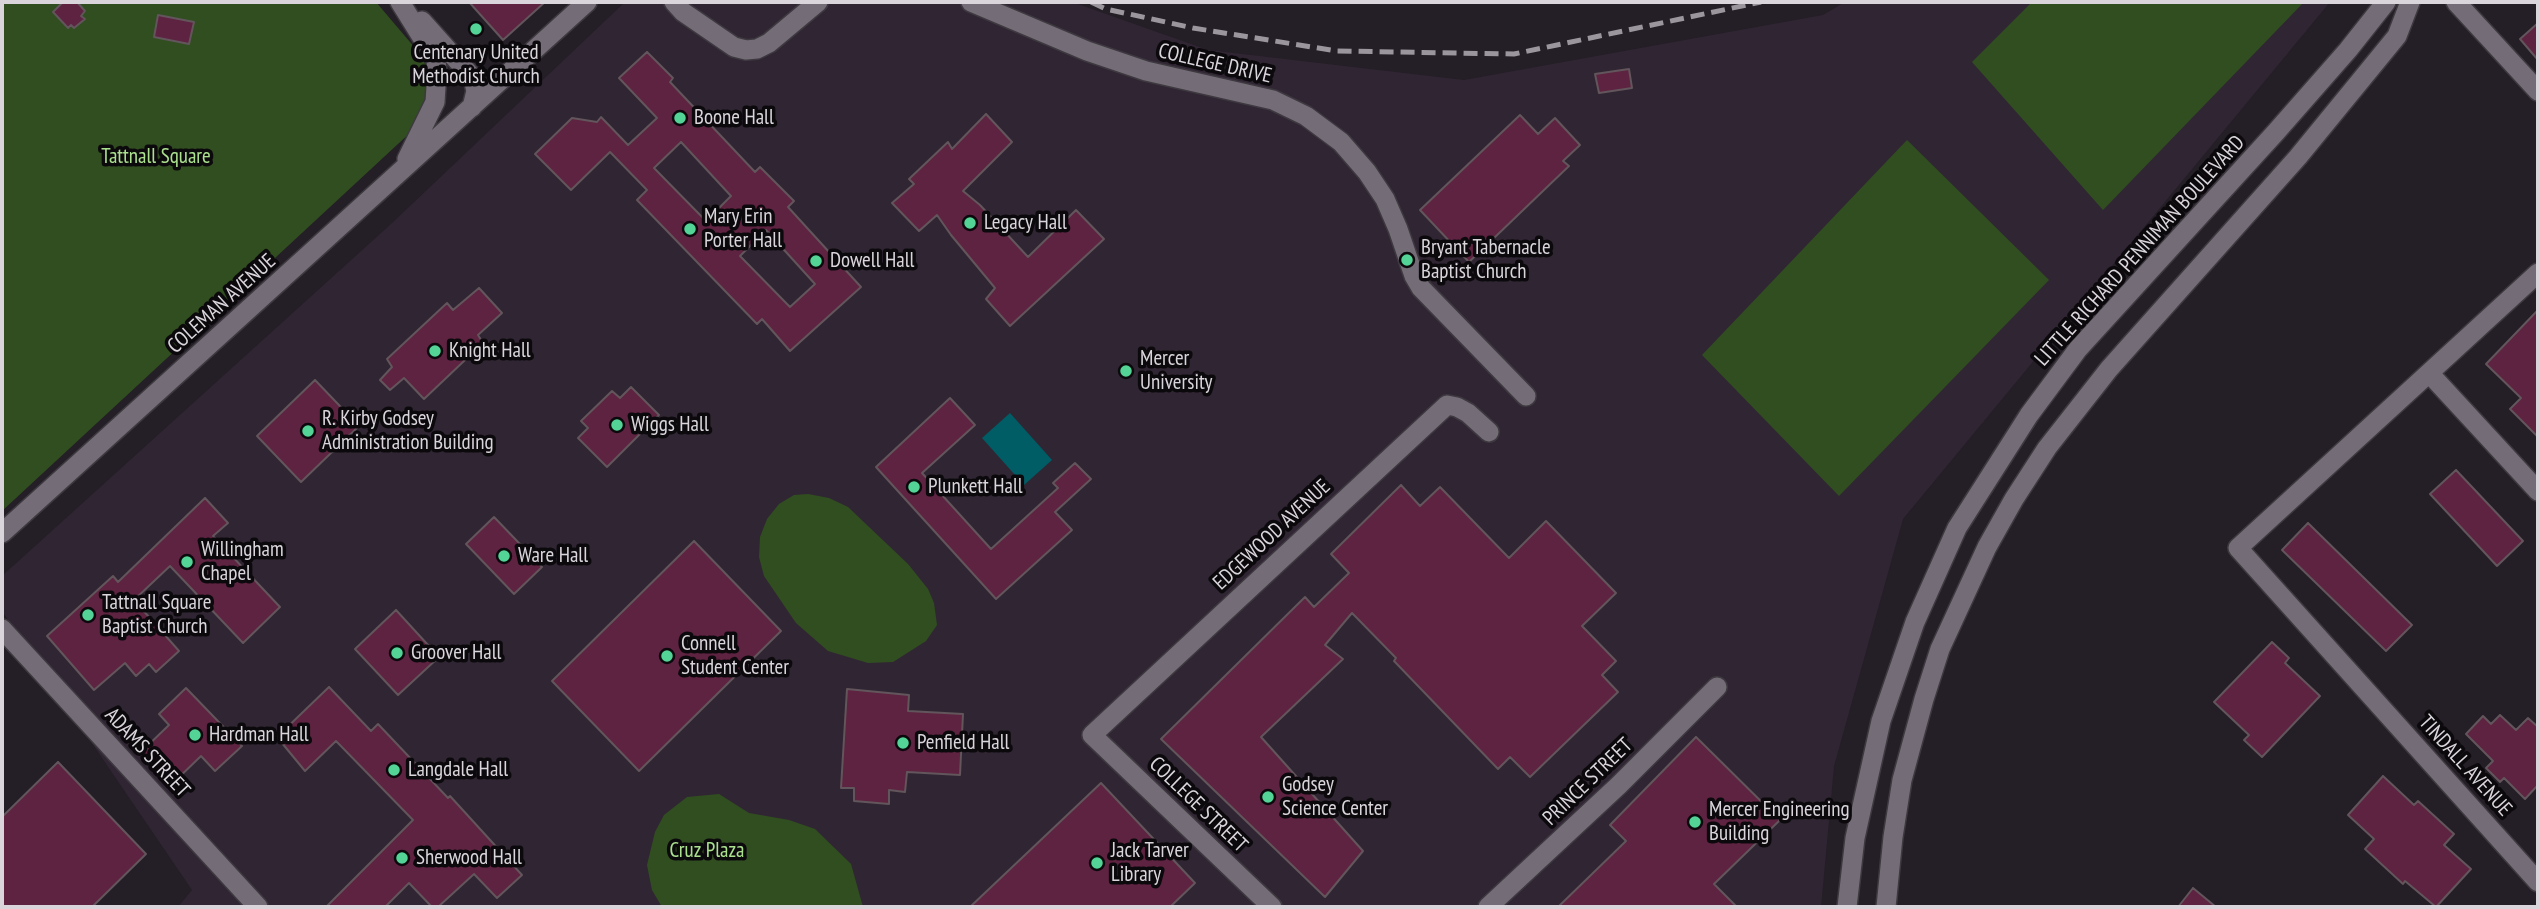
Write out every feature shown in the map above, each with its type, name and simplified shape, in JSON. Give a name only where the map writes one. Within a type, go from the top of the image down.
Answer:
[{"type":"street","points":[[402,2],[473,78],[476,92],[472,107]]},
{"type":"street","points":[[398,175],[428,119],[438,88],[436,60],[402,2]]},
{"type":"street","name":"COLEMAN AVENUE","points":[[2,533],[587,2]]},
{"type":"street","points":[[674,2],[683,12],[734,47],[746,50],[757,49],[769,43],[818,2]]},
{"type":"street","name":"COLLEGE DRIVE","points":[[971,2],[1099,55],[1146,71],[1273,100],[1306,116],[1341,142],[1367,172],[1385,199],[1421,288],[1526,396]]},
{"type":"street","name":"LITTLE RICHARD PENNIMAN BOULEVARD","points":[[1847,907],[1854,838],[1881,721],[1915,622],[1957,528],[2029,415],[2078,349],[2276,132],[2386,2]]},
{"type":"street","points":[[1886,907],[1892,837],[1902,780],[1924,699],[1940,649],[1987,547],[2010,506],[2047,448],[2109,369],[2298,157],[2397,36],[2410,2]]},
{"type":"street","points":[[2456,2],[2538,91]]},
{"type":"street","points":[[2538,273],[2430,374],[2538,491]]},
{"type":"street","name":"TINDALL AVENUE","points":[[2430,374],[2238,548],[2538,882]]},
{"type":"street","name":"EDGEWOOD AVENUE","points":[[1092,736],[1447,405],[1468,413],[1489,432]]},
{"type":"street","name":"ADAMS STREET","points":[[2,629],[256,906]]},
{"type":"street","name":"PRINCE STREET","points":[[1488,907],[1619,785],[1717,687]]},
{"type":"street","name":"COLLEGE STREET","points":[[1092,736],[1272,907]]},
{"type":"shaded area","name":"Mercer University","points":[[625,2],[1072,2],[1208,50],[1464,80],[1823,15],[1845,2],[2330,2],[1903,519],[1834,766],[1821,907],[178,907],[192,890],[2,611],[2,576],[391,224]]},
{"type":"green space","name":"Tattnall Square","points":[[2,2],[376,2],[421,55],[428,71],[429,99],[412,131],[2,511]]},
{"type":"green space","points":[[2032,2],[2304,2],[2103,210],[1972,62]]},
{"type":"green space","points":[[1907,140],[2049,280],[1839,496],[1702,355]]},
{"type":"green space","points":[[808,494],[829,498],[848,507],[908,564],[928,589],[934,603],[937,625],[926,641],[893,662],[868,663],[828,651],[796,623],[764,576],[759,557],[760,537],[767,519],[779,504],[794,495]]},
{"type":"green space","name":"Cruz Plaza","points":[[719,794],[749,813],[789,820],[815,829],[851,864],[863,907],[662,907],[652,890],[647,865],[655,832],[664,815],[687,797]]},
{"type":"water","points":[[1010,413],[1052,460],[1024,485],[982,438]]},
{"type":"building","points":[[63,2],[77,2],[85,11],[81,16],[85,19],[74,28],[71,25],[68,28],[53,12]]},
{"type":"building","points":[[469,2],[545,2],[503,40]]},
{"type":"building","points":[[158,15],[194,22],[189,44],[154,37]]},
{"type":"building","points":[[2538,23],[2538,60],[2520,39]]},
{"type":"building","points":[[647,52],[673,78],[670,82],[755,172],[760,167],[794,201],[788,207],[861,287],[790,351],[762,319],[757,324],[637,200],[647,190],[610,152],[571,190],[535,154],[572,118],[597,122],[601,117],[628,145],[657,118],[619,78]],"holes":[[[681,142],[731,196],[706,221],[654,168]],[[766,230],[815,284],[790,307],[740,256]]]},
{"type":"building","points":[[1629,69],[1632,88],[1599,93],[1595,74]]},
{"type":"building","name":"Legacy Hall","points":[[986,114],[1012,142],[963,191],[980,205],[1028,257],[1076,210],[1104,239],[1010,326],[986,299],[995,288],[937,215],[919,231],[892,203],[914,184],[909,179],[948,142],[952,149]]},
{"type":"building","points":[[1520,115],[1538,134],[1555,118],[1580,145],[1563,161],[1569,166],[1469,262],[1420,210]]},
{"type":"building","name":"Knight Hall","points":[[479,288],[502,313],[478,335],[483,343],[424,399],[404,378],[390,390],[380,380],[392,367],[387,359],[447,303],[453,310]]},
{"type":"building","points":[[2538,310],[2538,437],[2510,409],[2521,398],[2486,364]]},
{"type":"building","name":"R. Kirby Godsey Administration Building","points":[[315,380],[359,426],[301,482],[257,436]]},
{"type":"building","name":"Wiggs Hall","points":[[631,387],[659,415],[607,467],[578,438],[588,428],[581,421],[612,391],[620,398]]},
{"type":"building","name":"Plunkett Hall","points":[[950,398],[975,425],[922,473],[991,549],[1058,488],[1053,483],[1075,463],[1091,479],[1055,512],[1072,530],[996,599],[876,467]]},
{"type":"building","points":[[2456,470],[2523,541],[2497,566],[2430,494]]},
{"type":"building","points":[[1401,485],[1420,506],[1440,487],[1509,558],[1546,521],[1616,593],[1582,626],[1616,661],[1602,675],[1618,692],[1530,777],[1510,757],[1498,769],[1394,661],[1396,658],[1352,613],[1325,645],[1343,659],[1261,737],[1363,851],[1325,897],[1161,739],[1305,597],[1314,607],[1349,573],[1331,554]]},
{"type":"building","points":[[205,498],[228,523],[213,536],[280,607],[243,643],[170,566],[134,600],[179,651],[156,672],[149,664],[136,676],[125,663],[94,690],[47,636],[113,576],[118,582]]},
{"type":"building","name":"Ware Hall","points":[[494,517],[542,567],[514,594],[466,544]]},
{"type":"building","points":[[2308,523],[2412,625],[2386,651],[2282,550]]},
{"type":"building","name":"Connell Student Center","points":[[694,541],[781,631],[639,771],[552,681]]},
{"type":"building","name":"Groover Hall","points":[[396,610],[439,657],[398,695],[355,649]]},
{"type":"building","points":[[2272,642],[2289,658],[2285,663],[2320,696],[2262,757],[2244,740],[2249,735],[2214,702]]},
{"type":"building","points":[[329,687],[371,731],[378,724],[448,798],[450,796],[522,875],[497,898],[474,874],[438,907],[432,907],[409,883],[385,907],[326,907],[413,820],[336,741],[305,771],[277,737]]},
{"type":"building","name":"Hardman Hall","points":[[186,688],[242,746],[215,771],[201,756],[171,785],[140,753],[169,725],[159,714]]},
{"type":"building","name":"Penfield Hall","points":[[847,689],[909,695],[908,711],[963,714],[960,775],[907,772],[905,792],[889,790],[889,804],[854,801],[854,788],[841,788]]},
{"type":"building","points":[[2500,715],[2516,730],[2528,718],[2538,727],[2538,785],[2525,799],[2504,778],[2500,782],[2486,768],[2493,761],[2466,734],[2483,716],[2491,724]]},
{"type":"building","name":"Mercer Engineering Building","points":[[1696,737],[1780,820],[1714,884],[1737,907],[1558,907],[1626,841],[1610,825]]},
{"type":"building","points":[[58,762],[146,854],[92,907],[2,907],[2,817]]},
{"type":"building","points":[[2383,776],[2414,805],[2418,801],[2454,834],[2444,845],[2471,869],[2436,907],[2405,881],[2403,884],[2365,849],[2374,839],[2348,815]]},
{"type":"building","name":"Jack Tarver Library","points":[[1101,783],[1195,883],[1170,907],[970,907]]},
{"type":"building","points":[[2193,888],[2216,907],[2178,907]]},
{"type":"railway","points":[[1091,2],[1106,9],[1193,28],[1337,51],[1514,54],[1761,2]]},
{"type":"place","name":"Centenary United Methodist Church","points":[[476,29]]},
{"type":"place","name":"Boone Hall","points":[[680,118]]},
{"type":"place","name":"Legacy Hall","points":[[970,223]]},
{"type":"place","name":"Mary Erin Porter Hall","points":[[690,229]]},
{"type":"place","name":"Bryant Tabernacle Baptist Church","points":[[1407,260]]},
{"type":"place","name":"Dowell Hall","points":[[816,261]]},
{"type":"place","name":"Knight Hall","points":[[435,351]]},
{"type":"place","name":"Mercer University","points":[[1126,371]]},
{"type":"place","name":"Wiggs Hall","points":[[617,425]]},
{"type":"place","name":"R. Kirby Godsey Administration Building","points":[[308,431]]},
{"type":"place","name":"Plunkett Hall","points":[[914,487]]},
{"type":"place","name":"Ware Hall","points":[[504,556]]},
{"type":"place","name":"Willingham Chapel","points":[[187,562]]},
{"type":"place","name":"Tattnall Square Baptist Church","points":[[88,615]]},
{"type":"place","name":"Groover Hall","points":[[397,653]]},
{"type":"place","name":"Connell Student Center","points":[[667,656]]},
{"type":"place","name":"Hardman Hall","points":[[195,735]]},
{"type":"place","name":"Penfield Hall","points":[[903,743]]},
{"type":"place","name":"Langdale Hall","points":[[394,770]]},
{"type":"place","name":"Godsey Science Center","points":[[1268,797]]},
{"type":"place","name":"Mercer Engineering Building","points":[[1695,822]]},
{"type":"place","name":"Sherwood Hall","points":[[402,858]]},
{"type":"place","name":"Jack Tarver Library","points":[[1097,863]]}]
